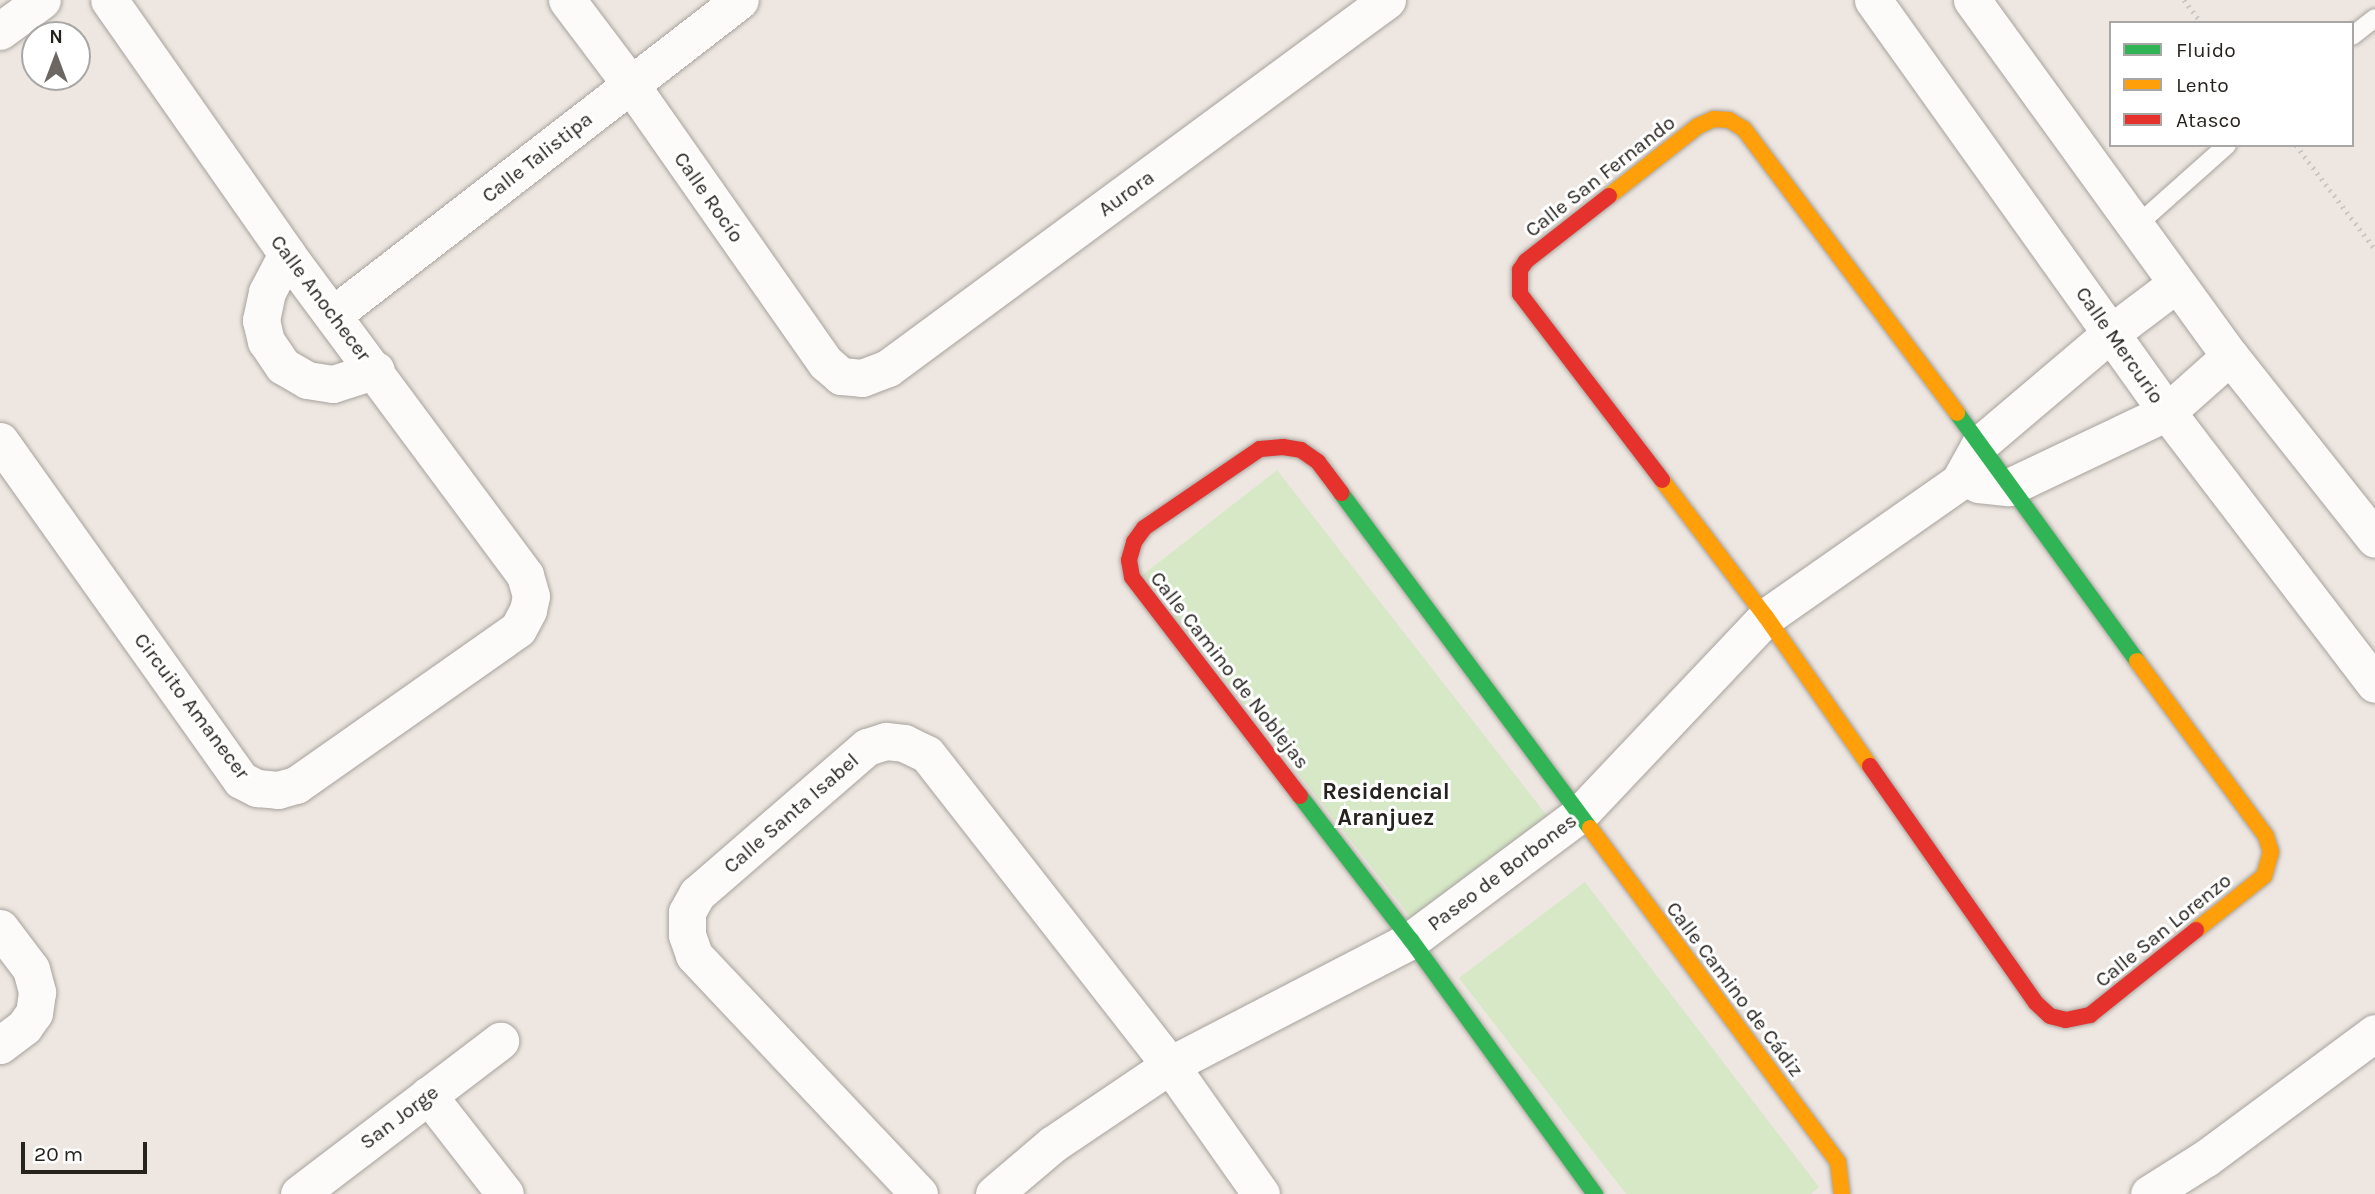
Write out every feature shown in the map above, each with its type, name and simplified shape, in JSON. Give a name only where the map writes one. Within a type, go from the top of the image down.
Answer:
[{"type":"street","points":[[0,31],[42,0]]},
{"type":"street","name":"Calle Anochecer","points":[[109,0],[287,254],[376,370],[525,575],[531,596]]},
{"type":"street","name":"Calle Rocío","points":[[567,0],[631,85],[826,363],[841,376],[862,378]]},
{"type":"street","name":"Calle Talistipa","points":[[334,314],[740,0]]},
{"type":"street","name":"Aurora","points":[[862,378],[888,368],[1387,0]]},
{"type":"street","name":"Calle Mercurio","points":[[1873,0],[2167,412],[2375,684]]},
{"type":"street","points":[[1972,0],[2176,284],[2375,539]]},
{"type":"street","name":"Calle San Fernando","points":[[1766,617],[1520,294],[1520,270],[1526,261],[1698,126],[1714,119],[1729,120],[1744,129],[1980,444]]},
{"type":"street","points":[[287,254],[267,292],[261,320],[266,341],[283,366],[307,380],[333,384],[376,370]]},
{"type":"street","name":"Paseo de Borbones","points":[[994,1194],[1053,1144],[1170,1065],[1411,940],[1579,815],[1766,617],[1959,482],[1980,444],[2111,333],[2176,284]]},
{"type":"street","points":[[1959,482],[2009,487],[2167,412],[2230,356]]},
{"type":"street","name":"Circuito Amanecer","points":[[0,441],[242,780],[257,788],[278,790],[296,785],[318,770],[518,629],[528,610],[531,596]]},
{"type":"street","name":"Calle San Lorenzo","points":[[1766,617],[2036,1003],[2050,1016],[2066,1020],[2090,1015],[2264,876],[2271,852],[2266,836],[1980,444]]},
{"type":"street","name":"Calle Camino de Noblejas","points":[[1411,940],[1132,577],[1129,560],[1134,542],[1144,528],[1260,449],[1283,447],[1301,450],[1318,462],[1579,815]]},
{"type":"street","name":"Calle Santa Isabel","points":[[919,1194],[694,955],[687,935],[687,912],[697,894],[867,747],[886,741],[904,743],[927,754],[1170,1065],[1261,1194]]},
{"type":"street","name":"Calle Camino de Cádiz","points":[[1579,815],[1838,1162],[1842,1194]]},
{"type":"street","points":[[0,928],[31,969],[37,992],[34,1013],[24,1027],[0,1045]]},
{"type":"street","points":[[1411,940],[1595,1194]]},
{"type":"street","points":[[2150,1194],[2206,1158],[2375,1033]]},
{"type":"street","name":"San Jorge","points":[[299,1194],[500,1041]]},
{"type":"street","points":[[428,1095],[505,1194]]},
{"type":"lane","points":[[2354,34],[2375,18]]},
{"type":"lane","points":[[2135,227],[2225,147]]},
{"type":"path","points":[[2184,0],[2200,21]]},
{"type":"path","points":[[2297,147],[2375,249]]},
{"type":"green space","points":[[1277,470],[1547,816],[1413,921],[1143,575]]},
{"type":"green space","points":[[1585,882],[1819,1187],[1811,1194],[1626,1194],[1459,978]]},
{"type":"traffic: fast","points":[[1957,413],[2137,661]]},
{"type":"traffic: fast","points":[[1341,493],[1590,828]]},
{"type":"traffic: fast","points":[[1300,796],[1411,940],[1595,1194]]},
{"type":"traffic: slow","points":[[1714,119],[1729,120],[1744,129],[1957,413]]},
{"type":"traffic: slow","points":[[1609,196],[1698,126],[1714,119]]},
{"type":"traffic: slow","points":[[1662,480],[1766,617],[1870,766]]},
{"type":"traffic: slow","points":[[2137,661],[2266,836],[2271,852],[2264,876],[2196,930]]},
{"type":"traffic: slow","points":[[1590,828],[1838,1162],[1842,1194]]},
{"type":"traffic: jam","points":[[1609,196],[1526,261],[1520,270],[1520,294],[1662,480]]},
{"type":"traffic: jam","points":[[1300,796],[1132,577],[1129,560],[1134,542],[1144,528],[1260,449],[1283,447],[1301,450],[1318,462],[1341,493]]},
{"type":"traffic: jam","points":[[1870,766],[2036,1003],[2050,1016],[2066,1020],[2090,1015],[2196,930]]},
{"type":"district","name":"Residencial Aranjuez","points":[[1386,805]]}]
